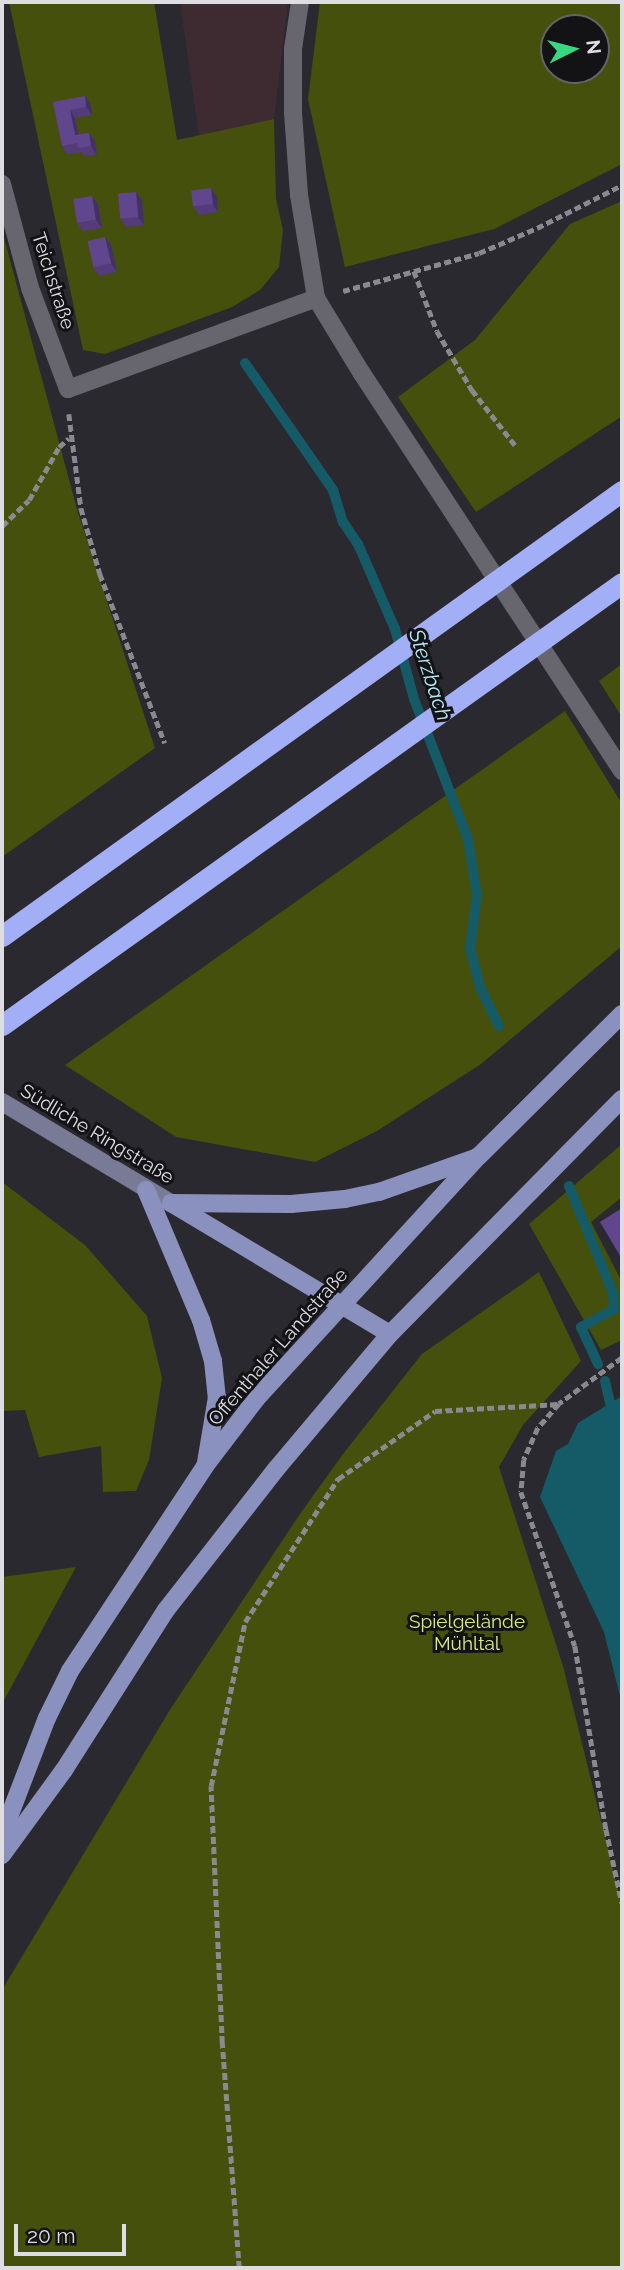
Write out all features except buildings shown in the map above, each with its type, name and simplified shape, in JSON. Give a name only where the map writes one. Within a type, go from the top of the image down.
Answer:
[{"type":"highway","points":[[2,936],[622,491]]},
{"type":"highway","points":[[2,1025],[622,583]]},
{"type":"main road","name":"Offenthaler Landstraße","points":[[2,1835],[47,1718],[70,1671],[205,1466],[256,1399],[341,1304],[479,1156],[622,1014]]},
{"type":"main road","points":[[2,1855],[64,1770],[166,1610],[277,1468],[390,1334],[622,1099]]},
{"type":"main road","name":"Südliche Ringstraße","points":[[2,1102],[171,1203]]},
{"type":"main road","points":[[171,1203],[291,1204],[345,1199],[379,1192],[479,1156]]},
{"type":"main road","points":[[146,1190],[201,1320],[213,1361],[217,1397],[205,1466]]},
{"type":"main road","points":[[171,1203],[390,1334]]},
{"type":"lane","points":[[300,2],[293,50],[293,113],[299,195],[316,298],[360,372],[622,771]]},
{"type":"lane","name":"Teichstraße","points":[[2,184],[30,288],[68,389],[316,298]]},
{"type":"path","points":[[316,298],[479,253],[537,228],[622,185]]},
{"type":"path","points":[[414,271],[438,331],[472,390],[515,446]]},
{"type":"path","points":[[2,526],[29,500],[59,447],[70,438],[81,508],[100,574],[166,743]]},
{"type":"path","points":[[622,1358],[559,1404],[538,1428],[524,1460],[521,1492],[575,1646],[606,1829],[622,1903]]},
{"type":"path","points":[[239,2268],[222,2043],[212,1786],[245,1622],[338,1479],[435,1410],[559,1404]]},
{"type":"shaded area","points":[[180,2],[288,2],[274,119],[199,136]]},
{"type":"green space","points":[[9,2],[154,2],[177,140],[274,119],[276,199],[283,230],[279,267],[260,290],[232,307],[105,354],[83,350]]},
{"type":"green space","points":[[320,2],[622,2],[622,164],[494,229],[345,267],[308,99]]},
{"type":"green space","points":[[622,201],[622,416],[476,512],[398,397],[475,340],[570,224]]},
{"type":"green space","points":[[2,230],[78,513],[155,748],[2,857]]},
{"type":"green space","points":[[622,664],[622,717],[599,681]]},
{"type":"green space","points":[[565,711],[622,804],[622,946],[481,1064],[377,1131],[315,1162],[176,1137],[65,1065]]},
{"type":"green space","points":[[622,1144],[622,1197],[591,1222],[622,1282],[622,1340],[601,1350],[529,1224]]},
{"type":"green space","points":[[2,1182],[85,1245],[147,1316],[162,1378],[149,1460],[136,1491],[103,1492],[101,1446],[39,1457],[25,1410],[2,1411]]},
{"type":"green space","name":"Spielgelände Mühltal","points":[[539,1272],[581,1361],[523,1425],[499,1467],[563,1666],[622,1906],[622,2268],[2,2268],[2,1990],[171,1708],[343,1454],[422,1354]]},
{"type":"green space","points":[[76,1567],[2,1704],[2,1577]]},
{"type":"water","points":[[622,1396],[622,1704],[604,1632],[540,1497],[556,1451],[568,1444],[578,1423]]},
{"type":"waterway","name":"Sterzbach","points":[[245,363],[333,490],[343,522],[358,544],[395,629],[414,699],[468,839],[477,895],[470,948],[480,987],[499,1026]]},
{"type":"waterway","name":"Sterzbach","points":[[569,1186],[613,1293],[614,1309],[581,1327],[598,1364]]},
{"type":"waterway","name":"Sterzbach","points":[[605,1381],[613,1415]]}]
